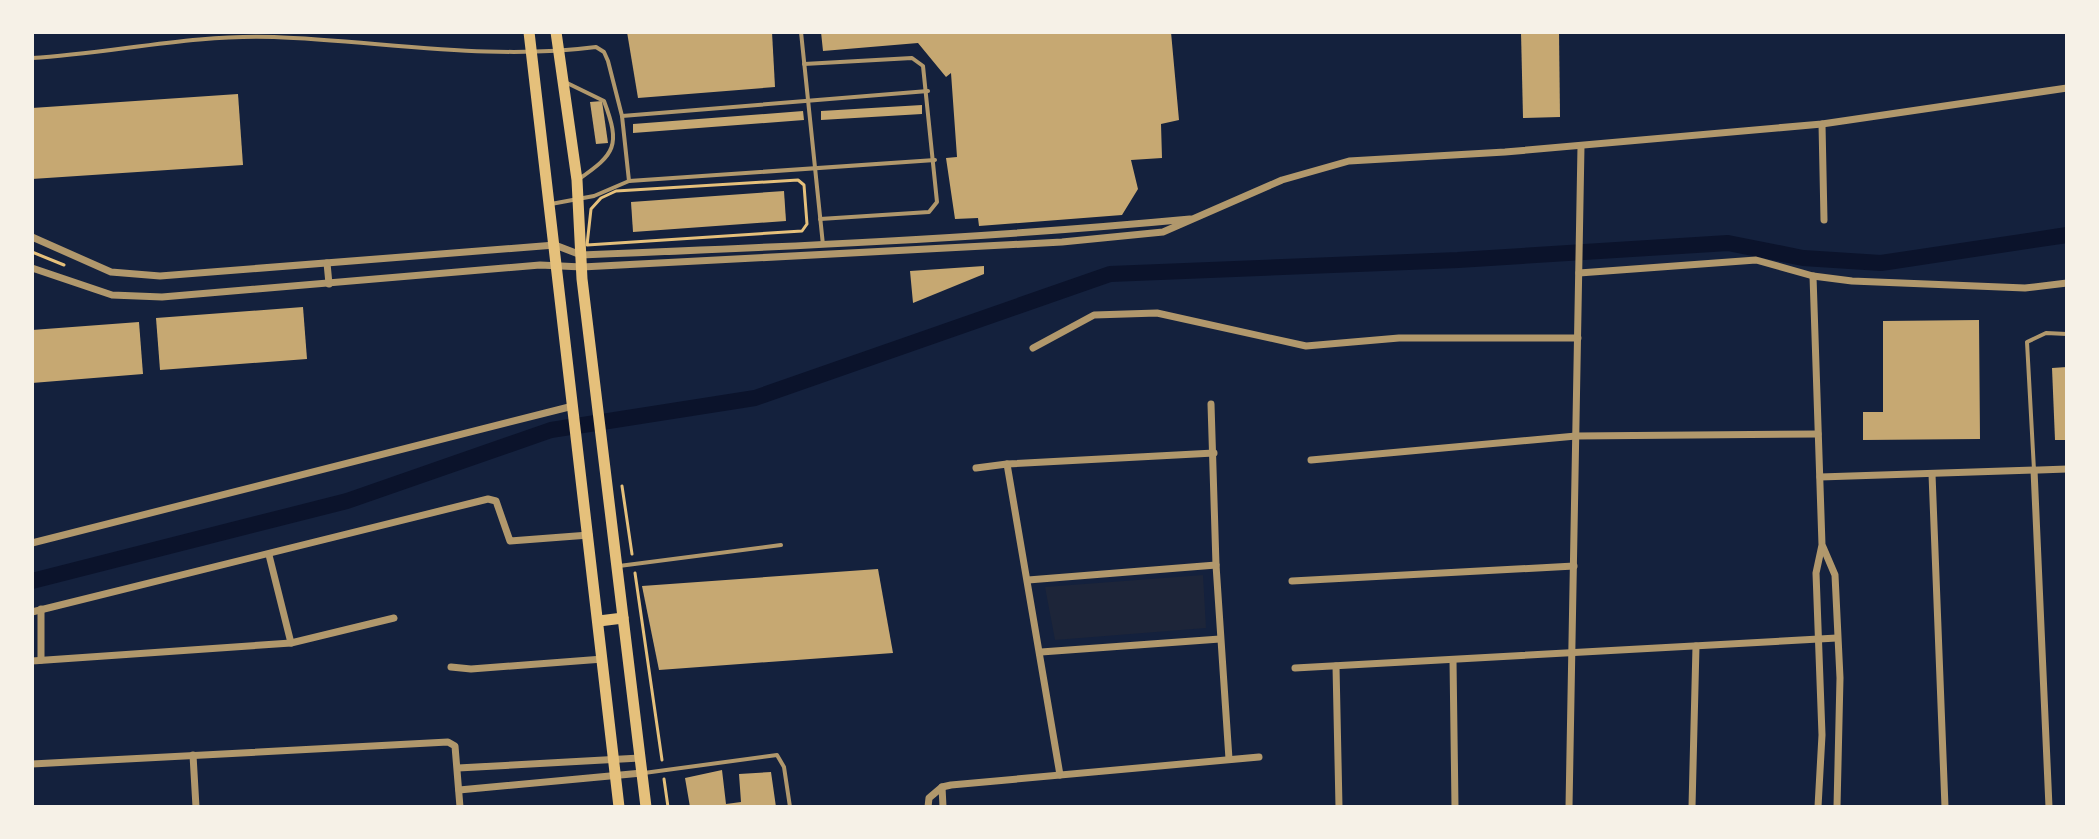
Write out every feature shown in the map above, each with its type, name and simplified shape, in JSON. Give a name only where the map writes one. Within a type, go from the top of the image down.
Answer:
[{"type":"main road","points":[[529,32],[576,410],[619,807]]},
{"type":"main road","points":[[556,32],[577,180],[582,261],[601,435],[646,807]]},
{"type":"main road","points":[[584,482],[607,479]]},
{"type":"main road","points":[[599,621],[623,618]]},
{"type":"street","points":[[32,237],[111,272],[160,276],[555,245],[582,261],[1062,242],[1163,232],[1282,180],[1349,161],[1581,146],[1822,124],[2067,88]]},
{"type":"street","points":[[1822,124],[1824,220]]},
{"type":"street","points":[[1569,807],[1581,146]]},
{"type":"street","points":[[32,268],[112,295],[162,297],[557,266],[582,261],[963,239],[1201,218]]},
{"type":"street","points":[[1579,268],[1756,260],[1813,276],[1852,281],[2025,288],[2067,283]]},
{"type":"street","points":[[327,263],[329,284]]},
{"type":"street","points":[[1813,276],[1822,545],[1816,573],[1822,735],[1818,807]]},
{"type":"street","points":[[1033,348],[1094,315],[1157,313],[1306,346],[1399,338],[1578,338]]},
{"type":"street","points":[[1211,404],[1216,565],[1229,759]]},
{"type":"street","points":[[32,543],[576,410]]},
{"type":"street","points":[[1311,460],[1576,436],[1818,434]]},
{"type":"street","points":[[976,468],[1214,453]]},
{"type":"street","points":[[1007,464],[1060,775]]},
{"type":"street","points":[[1820,477],[2067,469]]},
{"type":"street","points":[[2034,470],[2049,807]]},
{"type":"street","points":[[1932,474],[1945,807]]},
{"type":"street","points":[[32,612],[488,499],[496,501],[510,541],[589,535]]},
{"type":"street","points":[[1822,545],[1835,575],[1840,678],[1837,807]]},
{"type":"street","points":[[269,555],[291,643]]},
{"type":"street","points":[[1028,580],[1216,565]]},
{"type":"street","points":[[1292,581],[1574,566]]},
{"type":"street","points":[[41,609],[36,660],[291,643],[394,618]]},
{"type":"street","points":[[1295,668],[1837,638]]},
{"type":"street","points":[[1041,652],[1220,639]]},
{"type":"street","points":[[1692,807],[1696,646]]},
{"type":"street","points":[[451,667],[471,669],[603,659]]},
{"type":"street","points":[[1453,660],[1455,807]]},
{"type":"street","points":[[1336,666],[1339,807]]},
{"type":"street","points":[[32,764],[448,742],[455,746],[460,807]]},
{"type":"street","points":[[193,755],[196,807]]},
{"type":"street","points":[[928,803],[942,787],[1259,757]]},
{"type":"street","points":[[458,768],[640,758]]},
{"type":"street","points":[[459,790],[642,773]]},
{"type":"street","points":[[942,787],[943,807]]},
{"type":"lane","points":[[801,32],[823,245]]},
{"type":"lane","points":[[32,58],[194,39],[272,37],[421,49],[560,52],[596,47],[604,52],[622,116],[629,181]]},
{"type":"lane","points":[[804,64],[912,58],[923,66],[928,91],[937,202],[929,212],[820,219]]},
{"type":"lane","points":[[565,82],[604,101],[613,147],[607,160],[577,180]]},
{"type":"lane","points":[[622,116],[928,91]]},
{"type":"lane","points":[[551,204],[578,199],[629,181],[935,160]]},
{"type":"lane","points":[[2034,470],[2027,342],[2046,333],[2067,334]]},
{"type":"lane","points":[[617,567],[781,545]]},
{"type":"lane","points":[[642,773],[777,755],[784,767],[790,807]]},
{"type":"path","points":[[798,180],[804,185],[807,224],[802,231],[587,245],[591,209],[601,198],[616,191],[798,180]]},
{"type":"path","points":[[621,477],[668,807]]},
{"type":"shaded area","points":[[1203,575],[1206,628],[1055,640],[1045,587]]},
{"type":"building","points":[[627,32],[772,32],[775,87],[638,98]]},
{"type":"building","points":[[821,32],[1171,32],[1179,120],[1161,124],[1162,158],[1131,160],[1138,189],[1122,215],[979,226],[978,218],[955,219],[946,158],[957,157],[951,73],[946,77],[918,43],[823,51]]},
{"type":"building","points":[[1521,32],[1559,32],[1560,117],[1523,118]]},
{"type":"building","points":[[238,94],[243,165],[32,179],[32,108]]},
{"type":"building","points":[[602,101],[608,143],[596,144],[590,102]]},
{"type":"building","points":[[922,105],[922,114],[821,120],[821,111]]},
{"type":"building","points":[[803,111],[804,120],[633,133],[633,124]]},
{"type":"building","points":[[784,191],[786,221],[633,232],[631,202]]},
{"type":"building","points":[[984,266],[984,274],[913,303],[910,271]]},
{"type":"building","points":[[303,307],[307,359],[160,370],[156,318]]},
{"type":"building","points":[[1979,320],[1980,439],[1863,440],[1863,412],[1883,412],[1883,321]]},
{"type":"building","points":[[139,322],[143,374],[32,383],[32,330]]},
{"type":"building","points":[[2067,367],[2067,440],[2055,440],[2052,368]]},
{"type":"building","points":[[878,569],[893,653],[659,670],[642,586]]},
{"type":"building","points":[[722,770],[726,804],[741,802],[739,774],[771,772],[776,807],[690,807],[685,778]]},
{"type":"waterway","points":[[32,581],[347,501],[551,430],[755,398],[1110,274],[1458,260],[1728,243],[1803,258],[1881,263],[2067,235]]}]
